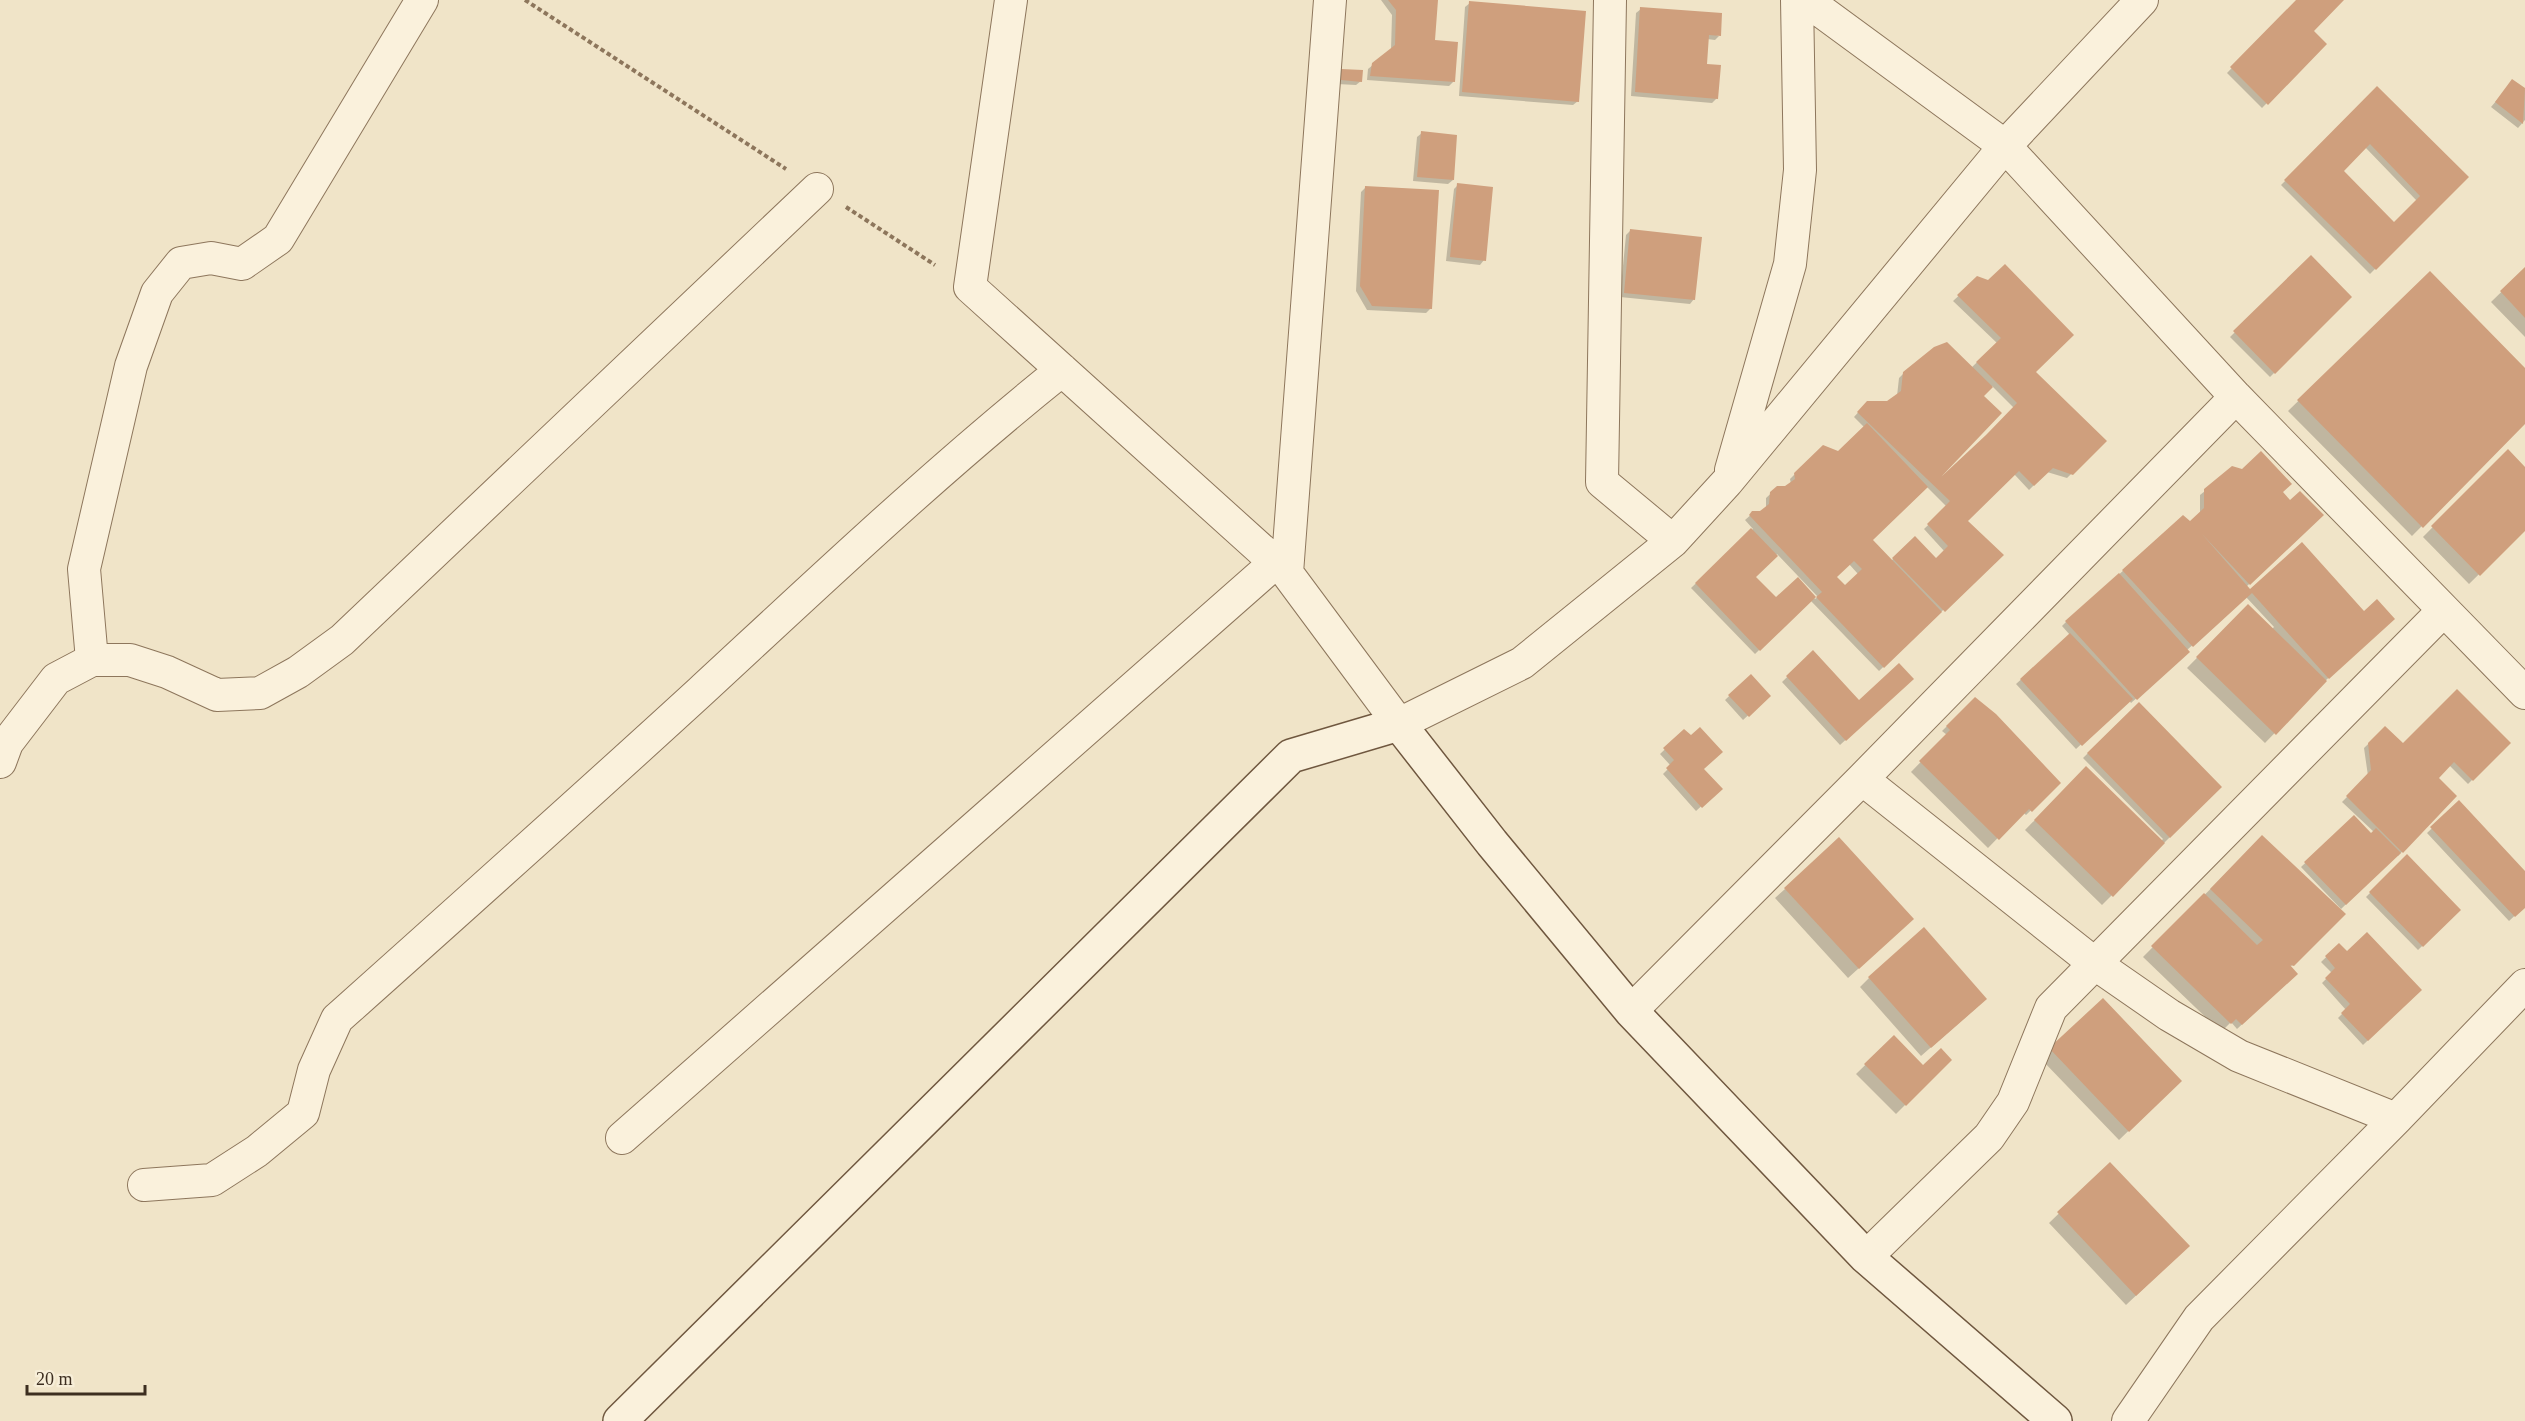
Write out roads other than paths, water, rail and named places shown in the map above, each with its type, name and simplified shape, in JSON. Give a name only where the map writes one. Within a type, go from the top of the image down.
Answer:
[{"type":"main road","points":[[620,1421],[1291,756],[1399,724],[1492,843],[1631,1011],[1866,1257],[2055,1421]]},
{"type":"street","points":[[92,660],[84,569],[131,366],[157,293],[181,263],[211,258],[242,264],[278,239],[422,0]]},
{"type":"street","points":[[1011,0],[970,287],[1282,567],[1399,724],[1522,663],[1673,541],[1727,482],[2005,146],[2142,0]]},
{"type":"street","points":[[622,1138],[1282,567],[1330,0]]},
{"type":"street","points":[[1610,0],[1602,482],[1673,541]]},
{"type":"street","points":[[1727,482],[1790,264],[1800,170],[1797,0]]},
{"type":"street","points":[[1806,0],[2005,146],[2236,397],[2525,693]]},
{"type":"street","points":[[0,762],[7,743],[56,679],[92,660],[130,660],[167,672],[217,695],[260,693],[298,672],[342,640],[817,189]]},
{"type":"street","points":[[144,1185],[212,1180],[257,1151],[303,1113],[314,1070],[337,1019],[593,790],[911,497],[988,429],[1062,370]]},
{"type":"street","points":[[1631,1011],[2236,397]]},
{"type":"street","points":[[1866,1257],[1989,1137],[2013,1102],[2051,1008],[2443,611]]},
{"type":"street","points":[[1862,779],[2094,963],[2169,1015],[2239,1056],[2396,1119]]},
{"type":"street","points":[[2128,1421],[2199,1318],[2525,985]]}]
